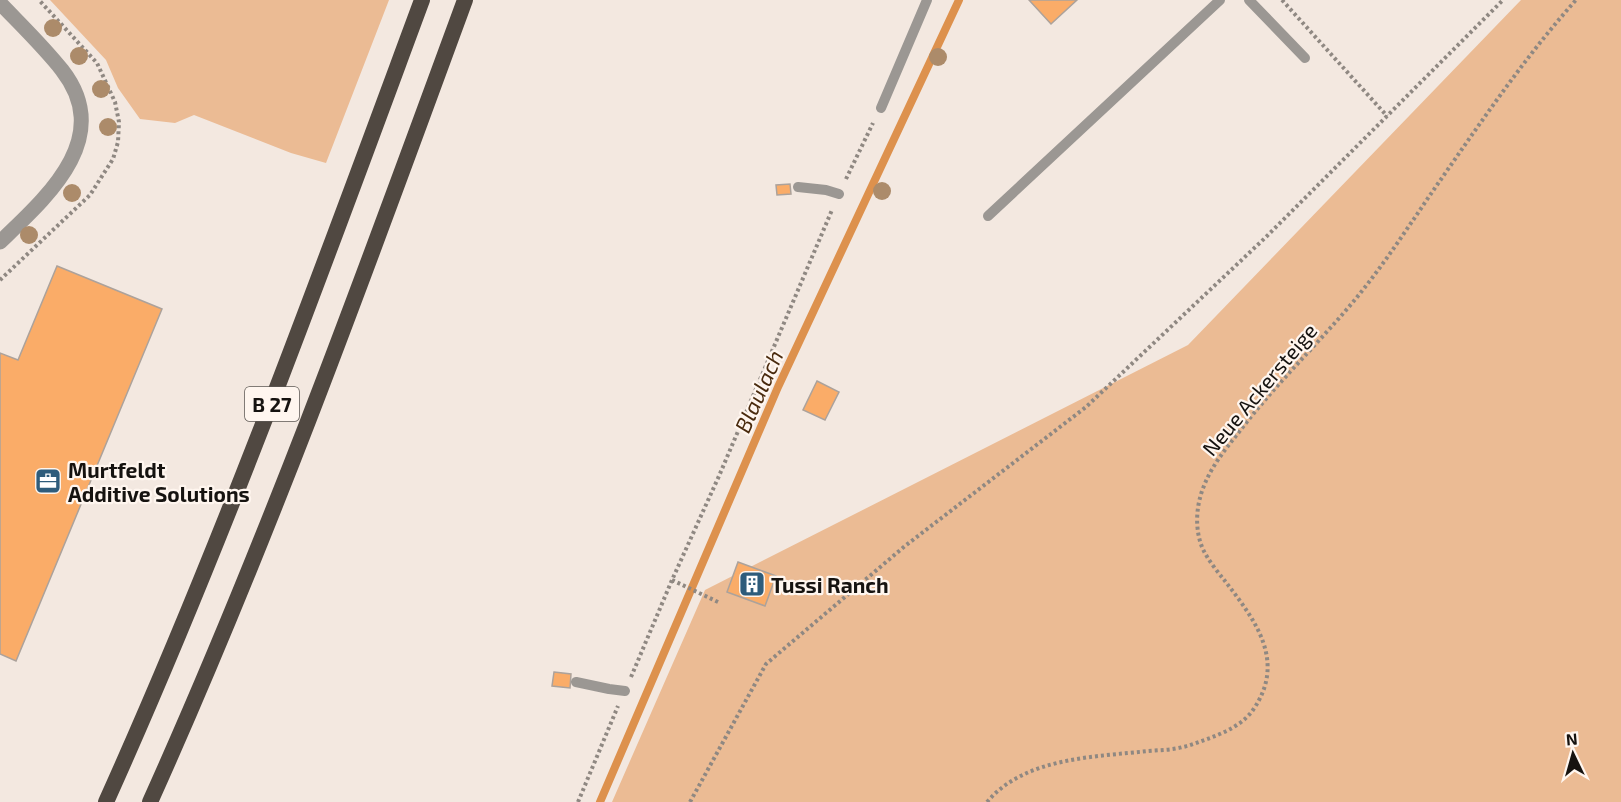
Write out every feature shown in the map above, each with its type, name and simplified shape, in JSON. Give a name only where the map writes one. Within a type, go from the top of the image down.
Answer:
[{"type":"highway","name":"B 27","points":[[106,802],[164,671],[285,372],[422,0]]},
{"type":"highway","name":"B 27","points":[[150,802],[234,609],[296,453],[465,0]]},
{"type":"street","points":[[0,3],[63,71],[76,93],[83,117],[77,149],[70,165],[35,208],[0,242]]},
{"type":"lane","points":[[880,108],[927,0]]},
{"type":"lane","points":[[988,216],[1220,0]]},
{"type":"lane","points":[[1249,0],[1305,58]]},
{"type":"lane","points":[[798,187],[826,190],[838,194]]},
{"type":"lane","points":[[576,682],[625,691]]},
{"type":"path","points":[[1282,0],[1387,116]]},
{"type":"path","points":[[690,802],[766,664],[905,546],[1086,407],[1266,237],[1503,0]]},
{"type":"path","name":"Neue Ackersteige","points":[[987,802],[997,790],[1035,770],[1079,758],[1183,747],[1223,733],[1250,714],[1260,698],[1267,679],[1268,658],[1262,636],[1251,616],[1202,548],[1196,520],[1201,493],[1211,469],[1256,409],[1353,301],[1398,243],[1537,46],[1576,0]]},
{"type":"path","points":[[578,802],[838,194],[880,108]]},
{"type":"path","points":[[672,580],[718,602]]},
{"type":"shaded area","points":[[50,0],[389,0],[326,163],[291,153],[194,115],[175,123],[140,119],[118,88],[106,60]]},
{"type":"shaded area","points":[[1521,0],[1621,0],[1621,802],[612,802],[705,590],[1188,345]]},
{"type":"building","points":[[1029,0],[1077,0],[1051,24]]},
{"type":"building","points":[[790,184],[791,194],[777,195],[776,185]]},
{"type":"building","points":[[57,266],[162,309],[16,661],[0,654],[0,353],[18,360]]},
{"type":"building","points":[[817,381],[839,392],[825,420],[803,410]]},
{"type":"building","name":"Tussi Ranch","points":[[738,562],[776,576],[765,606],[727,592]]},
{"type":"building","points":[[554,672],[571,674],[570,688],[552,686]]},
{"type":"waterway","name":"Blaulach","points":[[600,802],[778,387],[959,0]]},
{"type":"place","name":"Murtfeldt Additive Solutions","points":[[48,481]]},
{"type":"place","name":"Tussi Ranch","points":[[752,584]]}]
